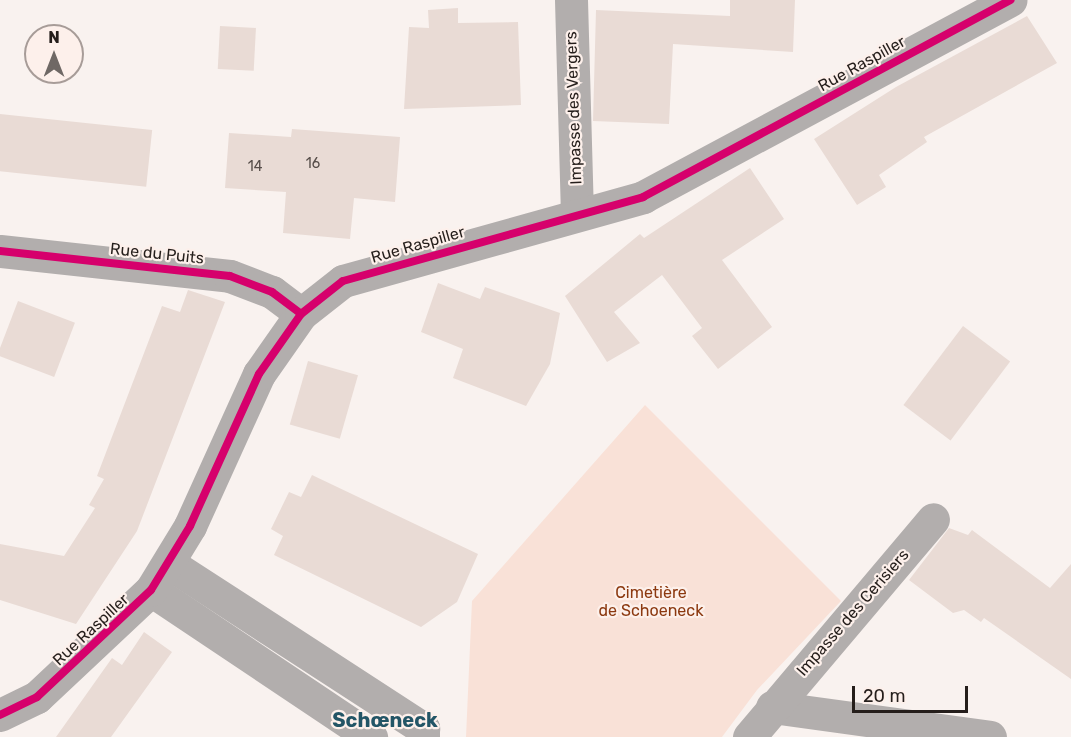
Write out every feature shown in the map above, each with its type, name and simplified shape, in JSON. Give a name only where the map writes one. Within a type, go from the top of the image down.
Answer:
[{"type":"street","name":"Impasse des Vergers","points":[[571,0],[577,215]]},
{"type":"street","name":"Rue Raspiller","points":[[0,715],[37,698],[151,590],[170,564],[259,374],[301,314],[343,281],[643,198],[1011,0]]},
{"type":"street","name":"Rue du Puits","points":[[0,251],[230,276],[272,292],[301,314]]},
{"type":"street","name":"Impasse des Cerisiers","points":[[749,737],[933,519]]},
{"type":"street","points":[[170,564],[423,728],[423,737]]},
{"type":"street","points":[[151,590],[371,737]]},
{"type":"street","points":[[772,707],[990,737]]},
{"type":"green space","name":"Cimetière de Schoeneck","points":[[645,405],[841,601],[757,690],[722,737],[466,737],[472,601]]},
{"type":"building","points":[[730,0],[795,0],[793,52],[673,44],[669,124],[593,121],[596,10],[730,16]]},
{"type":"building","points":[[458,8],[458,23],[518,22],[521,105],[404,109],[409,27],[429,28],[428,10]]},
{"type":"building","points":[[1027,16],[1057,63],[924,137],[927,142],[879,175],[886,187],[857,205],[814,139],[896,87]]},
{"type":"building","points":[[220,26],[256,28],[254,71],[218,69]]},
{"type":"building","points":[[0,114],[152,130],[146,187],[0,171]]},
{"type":"building","points":[[292,129],[400,137],[395,202],[354,198],[350,239],[283,233],[286,192],[225,188],[229,133],[291,137]]},
{"type":"building","points":[[750,168],[784,219],[722,260],[772,327],[718,369],[692,336],[702,328],[662,275],[614,312],[640,343],[607,362],[565,296],[640,234],[644,238]]},
{"type":"building","points":[[438,283],[480,299],[485,287],[560,313],[550,364],[526,406],[453,378],[463,349],[421,332]]},
{"type":"building","points":[[188,290],[225,302],[137,531],[76,624],[0,600],[0,544],[64,556],[95,508],[89,505],[104,479],[97,476],[162,306],[180,312]]},
{"type":"building","points":[[18,301],[75,323],[54,377],[0,356],[0,348]]},
{"type":"building","points":[[963,326],[1010,362],[951,441],[903,405]]},
{"type":"building","points":[[308,361],[358,375],[340,439],[290,424]]},
{"type":"building","points":[[312,475],[478,554],[457,602],[421,627],[274,555],[283,536],[271,529],[289,492],[301,497]]},
{"type":"building","points":[[949,528],[968,535],[972,530],[1050,588],[1071,564],[1071,679],[984,618],[981,622],[964,610],[953,613],[909,580]]},
{"type":"building","points":[[144,632],[172,652],[111,737],[56,737],[112,658],[122,665]]},
{"type":"cycle path","points":[[0,715],[37,697],[151,590],[190,526],[259,374],[301,314],[343,281],[643,197],[1011,0]]},
{"type":"cycle path","points":[[0,251],[230,276],[272,292],[301,314]]},
{"type":"district","name":"Schœneck","points":[[385,720]]}]
